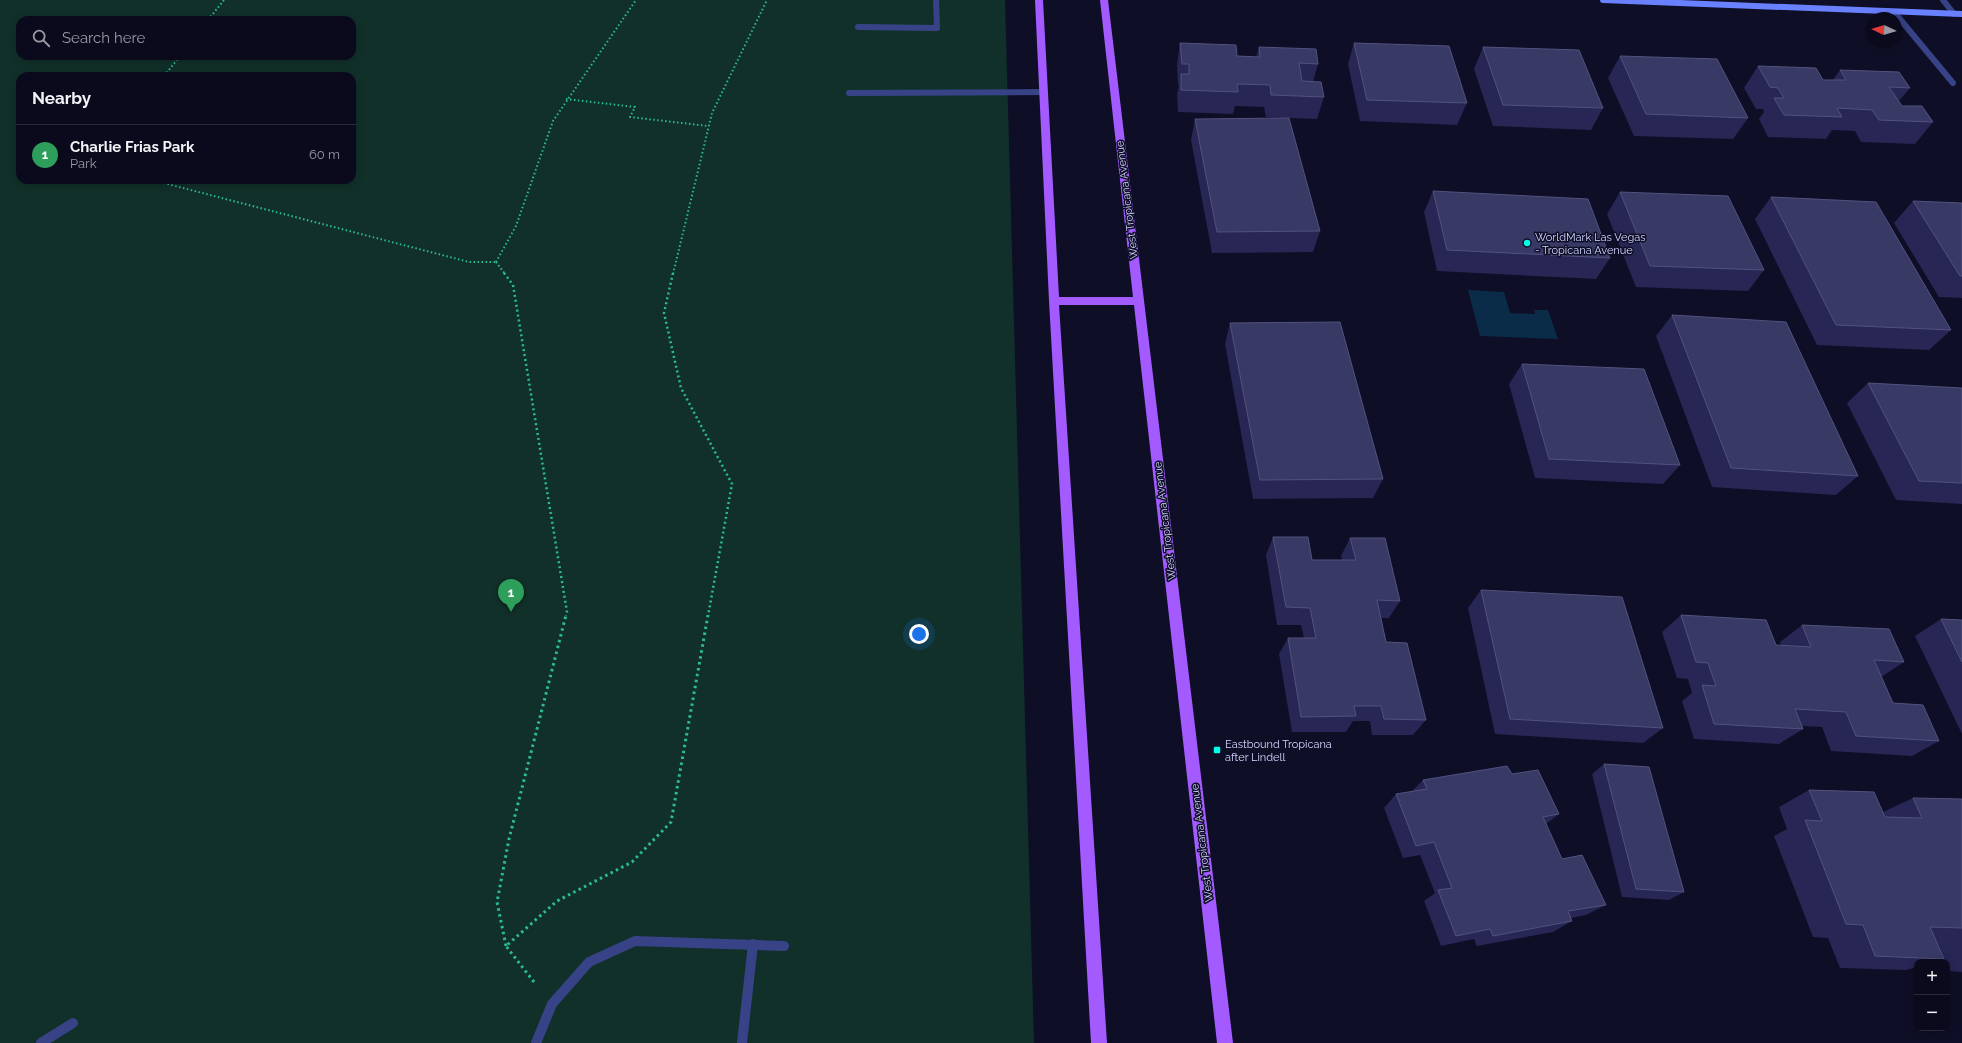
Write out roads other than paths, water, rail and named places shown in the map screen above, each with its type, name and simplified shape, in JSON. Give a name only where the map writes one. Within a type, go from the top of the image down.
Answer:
[{"type":"main road","points":[[1039,0],[1054,301],[1099,1043]]},
{"type":"main road","name":"West Tropicana Avenue","points":[[1104,0],[1225,1043]]},
{"type":"main road","points":[[1054,301],[1139,301]]},
{"type":"street","points":[[858,27],[937,28],[936,0]]},
{"type":"street","points":[[1603,0],[1894,12]]},
{"type":"street","points":[[1943,0],[1954,14]]},
{"type":"street","points":[[1902,12],[1962,14]]},
{"type":"street","points":[[1902,22],[1952,82]]},
{"type":"street","points":[[849,93],[1043,92]]},
{"type":"street","points":[[536,1043],[552,1004],[589,962],[635,941],[784,946]]},
{"type":"street","points":[[742,1043],[753,944]]},
{"type":"street","points":[[41,1043],[73,1023]]},
{"type":"water","points":[[1468,290],[1504,292],[1510,313],[1535,314],[1534,310],[1548,310],[1558,339],[1480,336]]},
{"type":"place","name":"WorldMark Las Vegas - Tropicana Avenue","points":[[1527,243]]},
{"type":"place","name":"Charlie Frias Park","points":[[511,612]]},
{"type":"place","name":"Eastbound Tropicana after Lindell","points":[[1217,750]]}]
